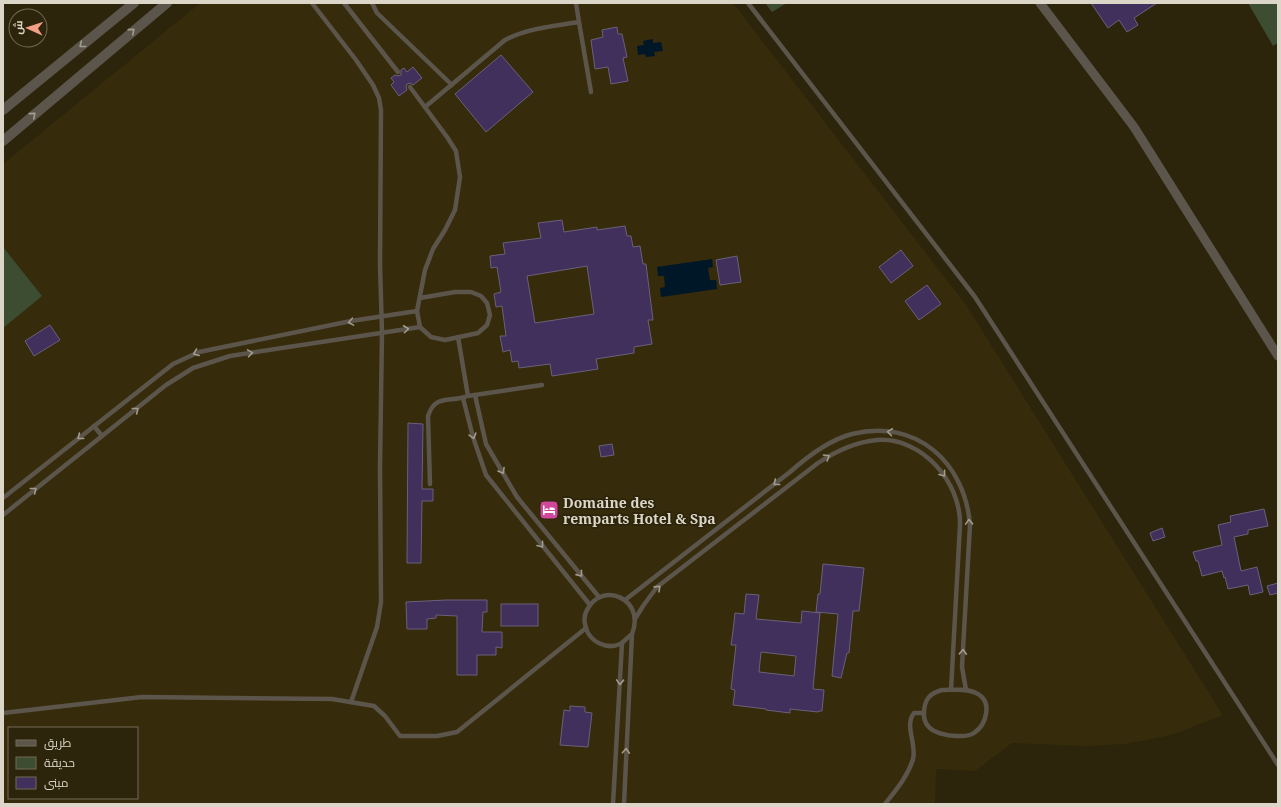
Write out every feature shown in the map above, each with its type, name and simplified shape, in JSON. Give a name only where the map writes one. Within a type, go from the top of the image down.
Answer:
[{"type":"street","points":[[3,110],[134,3]]},
{"type":"street","points":[[3,140],[167,3]]},
{"type":"street","points":[[1040,3],[1134,127],[1278,356]]},
{"type":"lane","points":[[312,3],[356,60],[373,86],[380,98],[381,110],[381,602],[377,627],[351,702]]},
{"type":"lane","points":[[344,3],[398,72]]},
{"type":"lane","points":[[372,3],[377,13],[452,85]]},
{"type":"lane","points":[[576,3],[591,92]]},
{"type":"lane","points":[[748,3],[975,297],[1278,765]]},
{"type":"lane","points":[[425,107],[505,40],[534,29],[579,22]]},
{"type":"lane","points":[[410,87],[456,151],[460,177],[455,210],[433,249],[425,270],[417,311],[420,327],[431,337],[445,340],[478,333],[487,325],[490,315],[487,303],[481,296],[471,292],[455,292],[420,298]]},
{"type":"lane","points":[[3,498],[173,364],[199,352],[351,321],[417,311]]},
{"type":"lane","points":[[3,515],[166,385],[193,368],[230,356],[420,327]]},
{"type":"lane","points":[[458,337],[473,438],[486,474],[590,605]]},
{"type":"lane","points":[[430,484],[428,416],[431,407],[437,402],[542,384]]},
{"type":"lane","points":[[475,395],[486,444],[517,497],[599,597]]},
{"type":"lane","points":[[94,426],[102,436]]},
{"type":"lane","points":[[625,600],[824,446],[851,434],[864,432],[890,432],[908,436],[925,444],[941,456],[952,469],[961,485],[967,502],[970,525],[962,667],[966,690]]},
{"type":"lane","points":[[635,619],[657,587],[818,463],[835,452],[855,444],[879,440],[899,443],[917,450],[941,471],[948,481],[958,503],[960,518],[951,690]]},
{"type":"lane","points":[[790,472],[796,480]]},
{"type":"lane","points":[[957,587],[966,588]]},
{"type":"lane","points":[[624,804],[632,634],[635,619],[634,612],[625,600],[612,595],[599,597],[590,605],[584,620],[589,635],[594,640],[607,646],[615,646],[622,643],[632,634]]},
{"type":"lane","points":[[3,713],[142,697],[332,700],[374,706],[385,716],[400,736],[437,736],[457,732],[586,628]]},
{"type":"lane","points":[[613,804],[622,643]]},
{"type":"lane","points":[[966,690],[980,695],[986,703],[986,720],[983,725],[970,735],[966,736],[943,735],[935,732],[927,724],[924,713],[925,701],[935,692],[966,690]]},
{"type":"lane","points":[[885,804],[905,777],[913,757],[914,748],[910,718],[914,713],[924,713]]},
{"type":"lane","points":[[616,767],[626,767]]},
{"type":"shaded area","name":"Domaine des remparts Hotel & Spa","points":[[200,3],[733,3],[966,305],[1223,715],[1172,735],[1126,744],[1087,746],[1012,743],[975,771],[936,769],[935,804],[3,804],[3,164]]},
{"type":"green space","points":[[765,3],[787,3],[772,12]]},
{"type":"green space","points":[[1248,3],[1278,3],[1278,43],[1273,46]]},
{"type":"green space","points":[[3,247],[42,296],[3,328]]},
{"type":"water","points":[[653,39],[653,43],[661,42],[663,51],[654,52],[655,56],[646,57],[645,54],[638,55],[637,46],[644,45],[643,41]]},
{"type":"water","points":[[712,259],[713,267],[708,268],[710,280],[716,280],[717,289],[661,297],[660,288],[665,287],[664,276],[658,276],[657,267]]},
{"type":"building","points":[[1091,3],[1157,3],[1134,18],[1138,25],[1127,32],[1119,20],[1108,28]]},
{"type":"building","points":[[617,27],[618,34],[622,34],[627,57],[623,58],[628,81],[611,84],[608,67],[595,69],[591,40],[603,37],[602,30]]},
{"type":"building","points":[[501,55],[533,92],[486,132],[455,94]]},
{"type":"building","points":[[413,67],[422,78],[413,85],[410,83],[407,84],[407,90],[399,96],[391,85],[394,82],[391,78],[395,75],[401,75],[401,70],[404,68],[407,72]]},
{"type":"building","points":[[562,220],[564,232],[597,227],[597,230],[625,226],[627,236],[631,236],[633,247],[640,246],[643,264],[646,264],[653,320],[648,320],[652,344],[634,347],[634,353],[596,359],[598,369],[552,376],[550,364],[519,368],[518,361],[512,362],[510,350],[503,352],[500,336],[506,336],[502,306],[496,307],[494,294],[501,292],[497,267],[491,268],[490,256],[505,254],[503,243],[541,238],[538,223]],"holes":[[[587,266],[594,314],[535,323],[527,276]]]},
{"type":"building","points":[[901,250],[913,266],[891,283],[879,267]]},
{"type":"building","points":[[737,256],[741,282],[720,285],[716,260]]},
{"type":"building","points":[[927,285],[941,304],[919,320],[905,301]]},
{"type":"building","points":[[50,325],[60,340],[34,356],[25,341]]},
{"type":"building","points":[[408,423],[423,424],[422,489],[433,489],[433,501],[422,501],[421,563],[407,563]]},
{"type":"building","points":[[612,444],[614,455],[601,457],[599,446]]},
{"type":"building","points":[[1264,509],[1268,526],[1248,530],[1248,534],[1234,537],[1241,571],[1257,567],[1263,592],[1250,595],[1248,585],[1228,589],[1222,571],[1202,576],[1198,561],[1196,561],[1193,552],[1222,545],[1218,525],[1231,522],[1230,516]]},
{"type":"building","points":[[1162,528],[1165,537],[1153,541],[1150,533]]},
{"type":"building","points":[[823,564],[864,568],[859,611],[853,611],[849,653],[847,653],[841,678],[832,676],[838,614],[816,612],[818,594],[820,594]]},
{"type":"building","points":[[1278,583],[1278,593],[1270,595],[1267,586]]},
{"type":"building","points":[[746,594],[759,595],[756,619],[801,623],[802,611],[820,613],[813,689],[824,690],[822,711],[818,712],[790,709],[790,713],[733,705],[735,690],[731,689],[736,645],[731,645],[735,613],[744,614]],"holes":[[[761,652],[796,656],[794,676],[759,672]]]},
{"type":"building","points":[[487,600],[487,612],[483,612],[482,632],[502,632],[502,648],[496,647],[496,655],[477,655],[477,675],[457,675],[457,616],[436,615],[436,618],[427,619],[427,629],[407,629],[406,602]]},
{"type":"building","points":[[501,604],[538,604],[538,626],[501,626]]},
{"type":"building","points":[[570,706],[585,707],[585,712],[592,713],[588,747],[560,745],[564,710],[570,711]]},
{"type":"place","name":"Domaine des remparts Hotel & Spa","points":[[549,510]]}]
